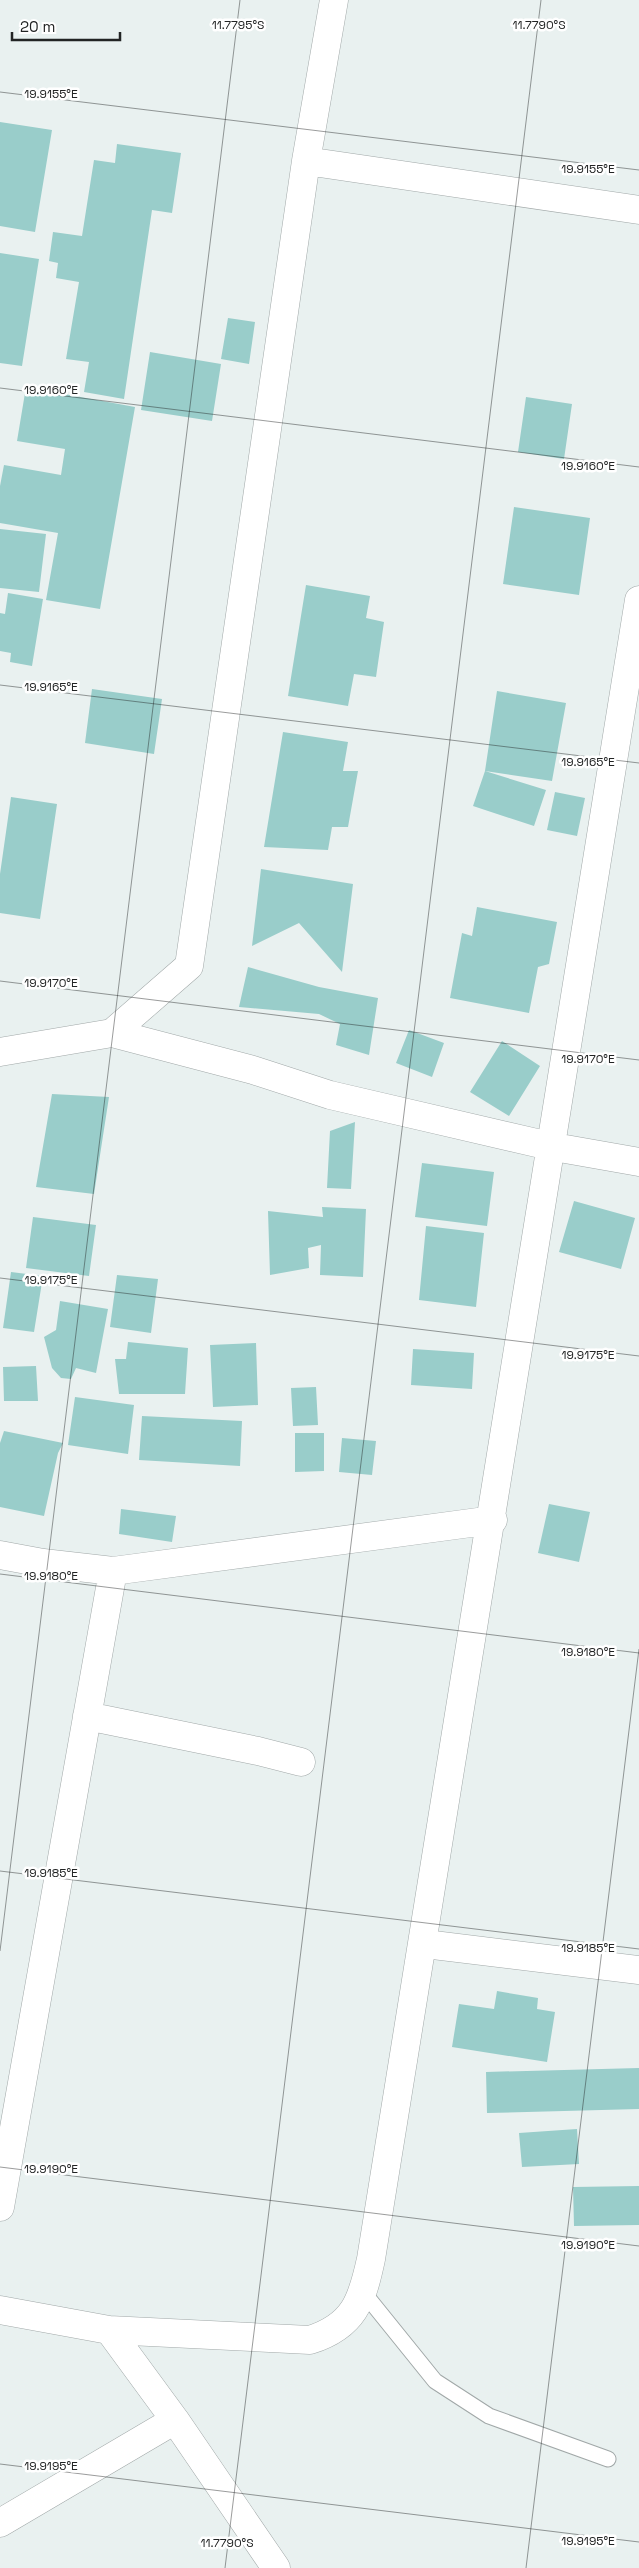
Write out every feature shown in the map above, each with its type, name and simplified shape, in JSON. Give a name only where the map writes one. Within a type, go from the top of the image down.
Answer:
[{"type":"street","points":[[112,1033],[189,966],[306,161],[334,0]]},
{"type":"street","points":[[306,161],[639,210]]},
{"type":"street","points":[[0,2310],[109,2330],[310,2340],[330,2334],[348,2320],[364,2293],[372,2259],[425,1944],[554,1147],[639,600]]},
{"type":"street","points":[[0,1052],[112,1033],[253,1070],[330,1095],[554,1147],[639,1162]]},
{"type":"street","points":[[0,1554],[44,1563],[113,1570],[493,1520]]},
{"type":"street","points":[[0,2207],[113,1570]]},
{"type":"street","points":[[87,1716],[258,1751],[301,1762]]},
{"type":"street","points":[[425,1944],[639,1970]]},
{"type":"street","points":[[109,2330],[175,2420],[276,2568]]},
{"type":"street","points":[[0,2523],[175,2420]]},
{"type":"lane","points":[[364,2293],[435,2381],[489,2416],[608,2459]]},
{"type":"building","points":[[0,122],[52,130],[35,232],[0,226]]},
{"type":"building","points":[[117,144],[181,153],[172,213],[152,210],[124,399],[84,392],[89,362],[66,359],[79,282],[56,278],[58,263],[49,261],[53,232],[82,236],[94,160],[115,163]]},
{"type":"building","points":[[0,253],[39,259],[22,366],[0,363]]},
{"type":"building","points":[[228,318],[255,322],[249,364],[221,359]]},
{"type":"building","points":[[150,352],[221,364],[212,421],[141,410]]},
{"type":"building","points":[[26,387],[135,407],[100,609],[46,600],[58,533],[0,523],[0,486],[4,465],[61,475],[65,449],[17,441]]},
{"type":"building","points":[[526,397],[572,404],[564,459],[518,452]]},
{"type":"building","points":[[514,507],[590,518],[579,595],[503,584]]},
{"type":"building","points":[[0,529],[46,534],[39,592],[0,588]]},
{"type":"building","points":[[306,585],[370,596],[366,618],[384,622],[376,677],[354,674],[348,706],[288,696]]},
{"type":"building","points":[[8,593],[43,599],[32,666],[10,662],[11,653],[0,651],[0,613],[5,614]]},
{"type":"building","points":[[92,689],[162,699],[154,754],[85,743]]},
{"type":"building","points":[[497,691],[566,703],[552,781],[485,771]]},
{"type":"building","points":[[283,732],[348,742],[343,771],[358,771],[348,827],[332,827],[328,850],[264,847]]},
{"type":"building","points":[[485,771],[546,790],[534,826],[473,806]]},
{"type":"building","points":[[555,792],[585,798],[577,836],[547,830]]},
{"type":"building","points":[[11,797],[57,804],[40,919],[0,913],[0,874]]},
{"type":"building","points":[[261,869],[353,884],[342,972],[299,923],[252,946]]},
{"type":"building","points":[[477,907],[557,922],[549,964],[538,967],[529,1013],[450,998],[462,933],[472,936]]},
{"type":"building","points":[[248,967],[319,987],[378,998],[369,1055],[336,1045],[340,1024],[319,1014],[239,1007]]},
{"type":"building","points":[[409,1030],[444,1043],[432,1077],[396,1063]]},
{"type":"building","points":[[502,1041],[540,1066],[509,1116],[470,1092]]},
{"type":"building","points":[[52,1094],[109,1097],[94,1194],[36,1187]]},
{"type":"building","points":[[355,1122],[351,1189],[327,1188],[330,1131]]},
{"type":"building","points":[[422,1163],[494,1172],[487,1226],[415,1217]]},
{"type":"building","points":[[574,1201],[635,1218],[621,1269],[559,1252]]},
{"type":"building","points":[[322,1207],[366,1209],[363,1277],[320,1275],[321,1245],[308,1248],[309,1268],[270,1275],[268,1211],[323,1217]]},
{"type":"building","points":[[33,1217],[96,1225],[89,1276],[26,1268]]},
{"type":"building","points":[[426,1226],[484,1233],[476,1307],[419,1300]]},
{"type":"building","points":[[11,1272],[43,1276],[34,1332],[3,1328]]},
{"type":"building","points":[[117,1275],[158,1279],[151,1333],[110,1327]]},
{"type":"building","points":[[60,1301],[108,1309],[96,1373],[76,1368],[71,1379],[61,1378],[52,1368],[44,1337],[56,1330]]},
{"type":"building","points":[[128,1342],[188,1348],[185,1394],[119,1394],[115,1359],[126,1359]]},
{"type":"building","points":[[256,1343],[258,1405],[213,1407],[210,1345]]},
{"type":"building","points":[[413,1349],[474,1353],[472,1389],[411,1385]]},
{"type":"building","points":[[36,1366],[38,1401],[4,1401],[3,1367]]},
{"type":"building","points":[[316,1387],[318,1425],[293,1426],[291,1388]]},
{"type":"building","points":[[75,1397],[134,1405],[128,1454],[68,1445]]},
{"type":"building","points":[[142,1416],[242,1421],[240,1466],[139,1460]]},
{"type":"building","points":[[4,1431],[63,1443],[58,1453],[44,1516],[0,1507],[0,1443]]},
{"type":"building","points":[[295,1433],[324,1433],[324,1471],[295,1472]]},
{"type":"building","points":[[342,1438],[376,1441],[372,1475],[339,1472]]},
{"type":"building","points":[[549,1504],[590,1512],[579,1562],[538,1553]]},
{"type":"building","points":[[121,1509],[176,1516],[172,1542],[119,1534]]},
{"type":"building","points":[[497,1991],[538,1998],[537,2009],[555,2012],[547,2062],[452,2047],[459,2004],[494,2009]]},
{"type":"building","points":[[639,2068],[639,2109],[487,2113],[486,2072]]},
{"type":"building","points":[[577,2129],[579,2164],[522,2167],[519,2133]]},
{"type":"building","points":[[639,2186],[639,2225],[574,2226],[573,2187]]}]
